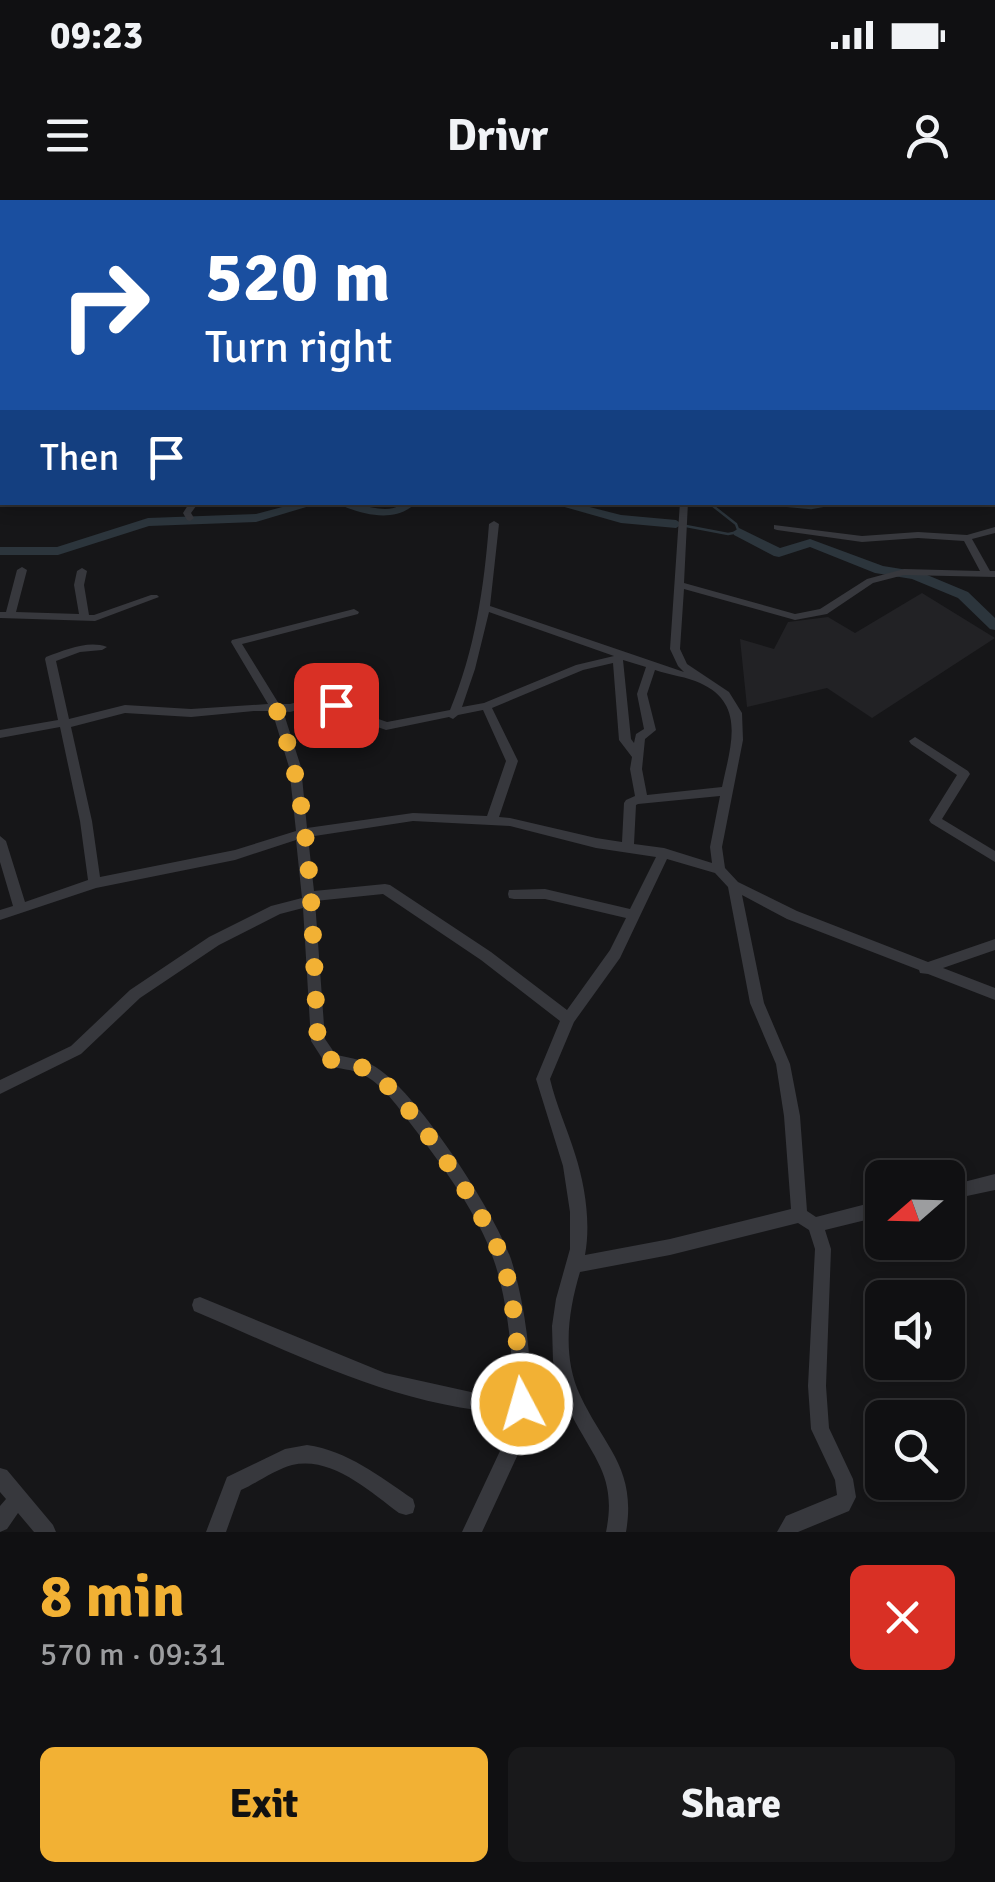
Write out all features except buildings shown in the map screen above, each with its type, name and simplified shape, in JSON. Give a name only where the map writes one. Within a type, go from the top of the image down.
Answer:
[{"type":"street","points":[[190,518],[187,513],[193,505]]},
{"type":"street","points":[[684,505],[674,648],[683,666],[696,679]]},
{"type":"street","points":[[453,715],[471,669],[486,608],[494,524]]},
{"type":"street","points":[[777,528],[862,539],[967,538],[995,530]]},
{"type":"street","points":[[967,538],[991,574]]},
{"type":"street","points":[[22,570],[6,614],[104,616],[154,597]]},
{"type":"street","points":[[82,571],[85,618]]},
{"type":"street","points":[[680,585],[795,617],[823,612],[870,581],[904,572],[991,574]]},
{"type":"street","points":[[486,608],[531,620],[621,657],[696,679],[725,695],[737,714],[737,740],[716,847],[719,870]]},
{"type":"street","points":[[354,612],[236,642],[276,708],[295,767],[304,833],[318,1042],[332,1061],[361,1066],[387,1086],[483,1218],[501,1256],[511,1294],[522,1404],[497,1480],[472,1532]]},
{"type":"street","points":[[95,883],[51,656],[102,648]]},
{"type":"street","points":[[0,734],[125,710],[191,713],[290,708],[308,701],[327,702],[381,726],[486,706],[580,666],[621,657]]},
{"type":"street","points":[[621,657],[625,740],[636,755]]},
{"type":"street","points":[[642,798],[636,755],[639,740],[650,730],[642,694],[650,666]]},
{"type":"street","points":[[486,706],[512,762],[492,820]]},
{"type":"street","points":[[914,741],[964,774],[935,820],[995,857]]},
{"type":"street","points":[[628,846],[630,803],[642,798],[725,790]]},
{"type":"street","points":[[0,915],[95,883],[234,855],[304,833],[414,816],[492,820],[664,853],[719,870],[734,886],[792,915],[995,994]]},
{"type":"street","points":[[0,841],[20,908]]},
{"type":"street","points":[[616,1532],[620,1498],[612,1470],[605,1450],[574,1407],[560,1343],[562,1308],[576,1265],[580,1231],[570,1165],[543,1079],[568,1019],[615,954],[664,853]]},
{"type":"street","points":[[734,886],[757,1003],[782,1064],[807,1220],[823,1249],[817,1386],[820,1429],[844,1480],[846,1497],[842,1504],[793,1524],[787,1532]]},
{"type":"street","points":[[0,1087],[76,1050],[135,994],[214,941],[276,910],[309,899],[385,889],[486,956],[568,1019]]},
{"type":"street","points":[[514,894],[545,894],[633,915]]},
{"type":"street","points":[[925,969],[995,944]]},
{"type":"street","points":[[965,1189],[995,1182]]},
{"type":"street","points":[[576,1265],[865,1211]]},
{"type":"street","points":[[200,1305],[385,1382],[480,1403],[574,1407]]},
{"type":"street","points":[[216,1532],[234,1484],[292,1456],[316,1454],[352,1470],[406,1506]]},
{"type":"street","points":[[0,1522],[6,1486]]},
{"type":"street","points":[[6,1486],[46,1532]]},
{"type":"shaded area","points":[[922,593],[995,638],[872,718],[827,688],[747,707],[740,639],[774,649],[788,622],[828,617],[855,633]]},
{"type":"waterway","points":[[0,551],[58,551],[148,522],[256,518],[306,505]]},
{"type":"waterway","points":[[351,505],[387,513],[408,505]]},
{"type":"waterway","points":[[565,505],[621,519],[676,524]]},
{"type":"waterway","points":[[686,526],[728,534],[739,532],[736,524],[712,505]]},
{"type":"waterway","points":[[779,505],[828,505]]},
{"type":"waterway","points":[[739,532],[779,553],[810,543],[880,570],[915,575],[963,595],[995,626]]},
{"type":"route","points":[[336,705],[308,701],[300,706],[276,708],[295,767],[304,833],[318,1042],[332,1061],[361,1066],[376,1074],[421,1128],[483,1218],[501,1256],[511,1294],[522,1404]]}]
